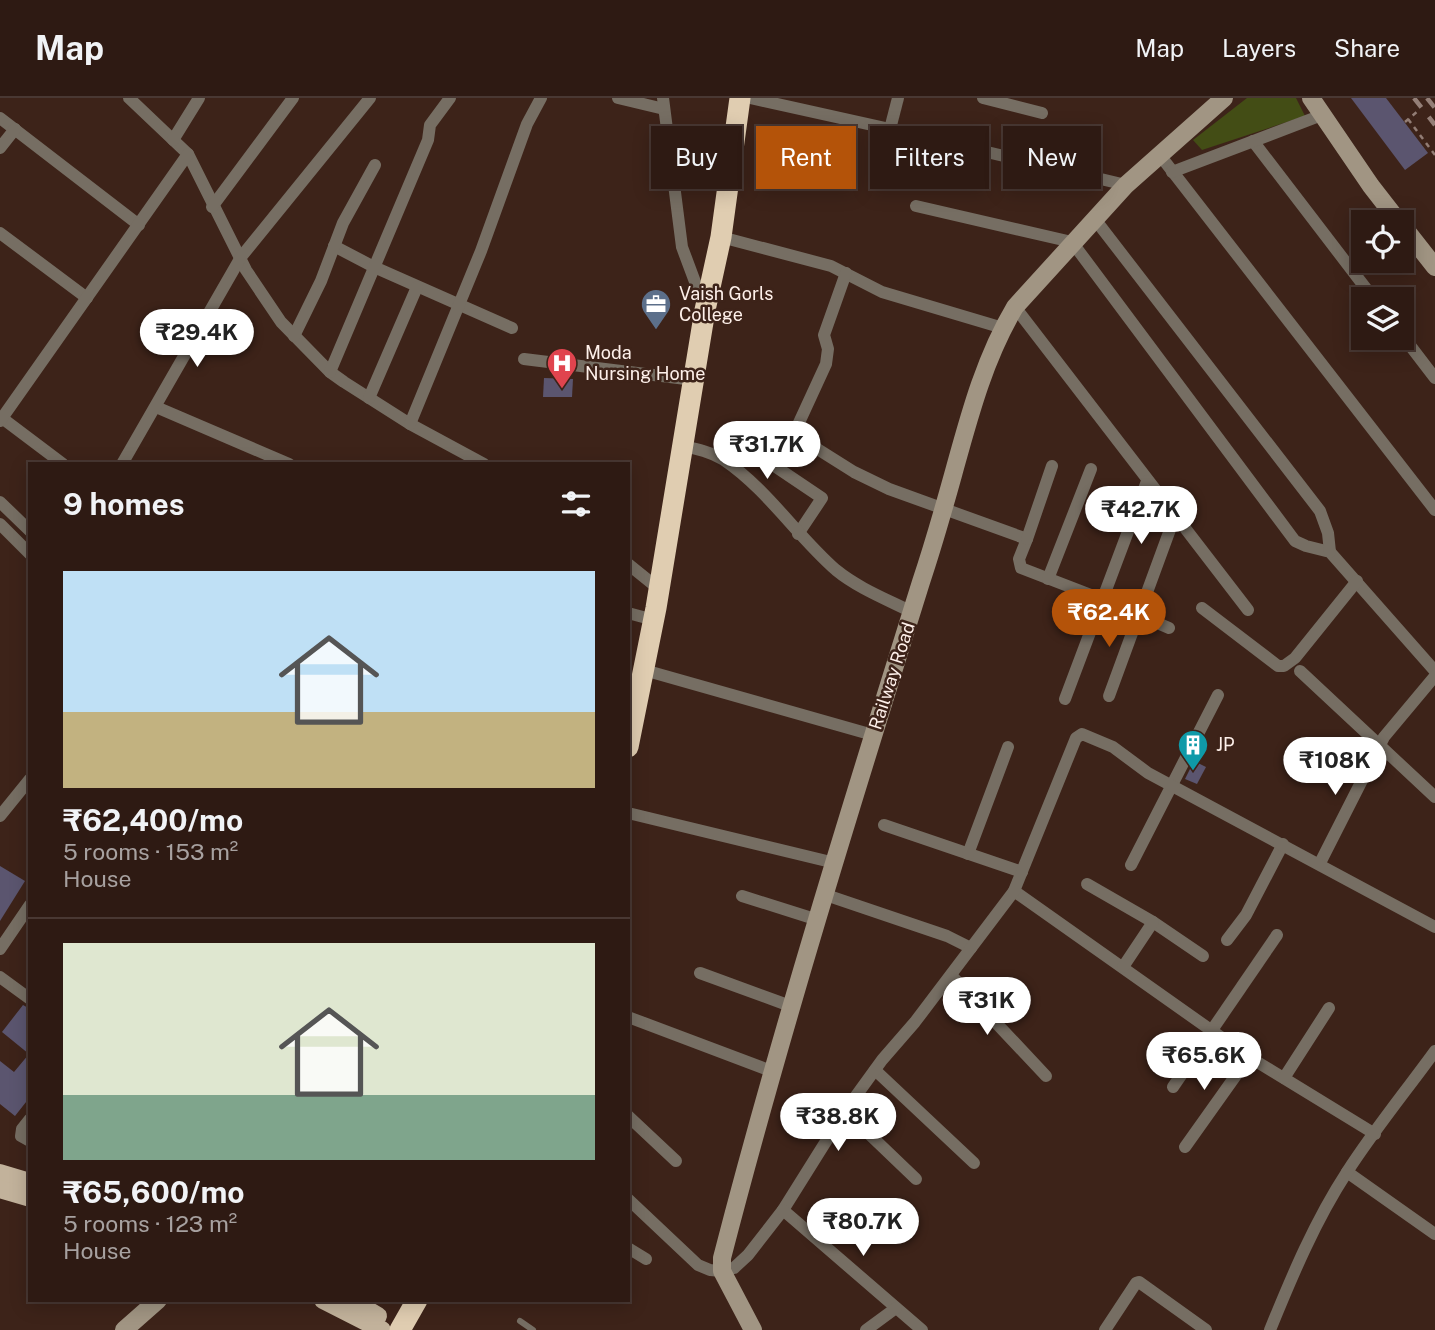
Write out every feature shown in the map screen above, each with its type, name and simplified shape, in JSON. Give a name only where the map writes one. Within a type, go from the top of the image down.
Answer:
[{"type":"highway","points":[[630,737],[659,589],[705,310],[722,237],[740,98]]},
{"type":"highway","points":[[406,1328],[416,1302]]},
{"type":"main road","points":[[0,1175],[28,1183]]},
{"type":"main road","points":[[0,1189],[28,1197]]},
{"type":"main road","points":[[327,1302],[382,1330]]},
{"type":"main road","points":[[355,1302],[406,1328]]},
{"type":"main road","points":[[368,1302],[406,1328]]},
{"type":"street","points":[[129,98],[188,155],[246,270],[281,323],[330,372],[410,424],[480,462]]},
{"type":"street","points":[[173,140],[199,98]]},
{"type":"street","points":[[212,206],[293,98]]},
{"type":"street","points":[[123,462],[241,257],[370,98]]},
{"type":"street","points":[[330,372],[428,140],[430,125],[450,98]]},
{"type":"street","points":[[618,98],[664,103],[682,247],[705,310]]},
{"type":"street","points":[[750,98],[876,126]]},
{"type":"street","points":[[891,126],[898,98]]},
{"type":"street","points":[[983,98],[1042,113]]},
{"type":"street","name":"Railway Road","points":[[722,1271],[727,1238],[873,735],[944,510],[974,398],[1003,327],[1015,307],[1094,218],[1159,154],[1224,98]]},
{"type":"street","points":[[1311,98],[1390,210]]},
{"type":"street","points":[[410,424],[458,306],[535,100]]},
{"type":"street","points":[[1172,172],[1322,115]]},
{"type":"street","points":[[0,118],[138,225]]},
{"type":"street","points":[[0,148],[15,129]]},
{"type":"street","points":[[1253,141],[1365,287]]},
{"type":"street","points":[[989,152],[1126,185]]},
{"type":"street","points":[[1159,154],[1435,510]]},
{"type":"street","points":[[60,462],[1,420],[188,155]]},
{"type":"street","points":[[294,336],[321,281],[348,214],[375,165]]},
{"type":"street","points":[[916,206],[1072,242],[1295,541],[1329,552],[1435,671]]},
{"type":"street","points":[[1094,218],[1320,511],[1328,533],[1329,552]]},
{"type":"street","points":[[0,233],[87,298]]},
{"type":"street","points":[[722,237],[831,266],[882,292],[1003,327]]},
{"type":"street","points":[[1414,240],[1435,267]]},
{"type":"street","points":[[334,246],[458,306],[512,328]]},
{"type":"street","points":[[798,534],[822,498],[776,467],[796,433],[804,410],[827,364],[828,349],[824,335],[846,273]]},
{"type":"street","points":[[369,398],[417,287]]},
{"type":"street","points":[[1015,307],[1248,610]]},
{"type":"street","points":[[1413,350],[1435,379]]},
{"type":"street","points":[[524,359],[694,380]]},
{"type":"street","points":[[156,407],[283,462]]},
{"type":"street","points":[[796,433],[808,445],[889,489],[1027,539]]},
{"type":"street","points":[[683,446],[709,453],[724,461],[765,495],[798,534],[849,579],[912,612]]},
{"type":"street","points":[[1052,466],[1020,559],[1021,568],[1169,628]]},
{"type":"street","points":[[1048,579],[1091,469]]},
{"type":"street","points":[[1065,699],[1147,481]]},
{"type":"street","points":[[0,502],[28,529]]},
{"type":"street","points":[[1109,696],[1175,516]]},
{"type":"street","points":[[0,524],[28,552]]},
{"type":"street","points":[[630,566],[659,589]]},
{"type":"street","points":[[1202,608],[1278,666],[1284,666],[1295,658],[1357,582]]},
{"type":"street","points":[[630,614],[653,620]]},
{"type":"street","points":[[644,670],[873,735]]},
{"type":"street","points":[[1300,671],[1435,797]]},
{"type":"street","points":[[1320,863],[1391,726],[1435,677]]},
{"type":"street","points":[[1131,865],[1218,695]]},
{"type":"street","points":[[630,1201],[698,1265],[722,1271],[734,1268],[748,1255],[783,1210],[845,1111],[1014,891],[1079,735],[1086,734],[1113,747],[1141,769],[1435,927]]},
{"type":"street","points":[[968,854],[1008,747]]},
{"type":"street","points":[[0,816],[28,781]]},
{"type":"street","points":[[630,813],[835,863]]},
{"type":"street","points":[[884,825],[1022,872]]},
{"type":"street","points":[[1227,940],[1245,915],[1283,844]]},
{"type":"street","points":[[1087,884],[1153,922],[1203,956]]},
{"type":"street","points":[[1014,891],[1249,1057],[1375,1134]]},
{"type":"street","points":[[826,895],[947,936],[971,948]]},
{"type":"street","points":[[742,896],[818,920]]},
{"type":"street","points":[[0,949],[28,908]]},
{"type":"street","points":[[1123,967],[1153,922]]},
{"type":"street","points":[[1173,1087],[1277,935]]},
{"type":"street","points":[[700,974],[793,1007]]},
{"type":"street","points":[[951,975],[1046,1076]]},
{"type":"street","points":[[0,977],[28,998]]},
{"type":"street","points":[[1284,1078],[1329,1008]]},
{"type":"street","points":[[630,1018],[774,1072]]},
{"type":"street","points":[[1270,1330],[1317,1224],[1347,1172],[1435,1051]]},
{"type":"street","points":[[1185,1147],[1249,1057]]},
{"type":"street","points":[[875,1070],[974,1163]]},
{"type":"street","points":[[845,1111],[916,1178]]},
{"type":"street","points":[[630,1118],[676,1161]]},
{"type":"street","points":[[28,1122],[22,1129],[21,1136],[28,1140]]},
{"type":"street","points":[[1347,1172],[1435,1234]]},
{"type":"street","points":[[783,1210],[922,1330]]},
{"type":"street","points":[[630,1249],[646,1259]]},
{"type":"street","points":[[722,1271],[753,1330]]},
{"type":"street","points":[[1105,1330],[1139,1282],[1206,1330]]},
{"type":"street","points":[[124,1330],[156,1302]]},
{"type":"street","points":[[866,1330],[896,1308]]},
{"type":"lane","points":[[520,1321],[533,1330]]},
{"type":"path","points":[[1418,111],[1406,121],[1434,155]]},
{"type":"green space","points":[[1247,98],[1296,98],[1305,116],[1202,150],[1193,140]]},
{"type":"building","points":[[1351,98],[1386,98],[1428,153],[1405,170]]},
{"type":"building","points":[[544,378],[573,379],[572,397],[543,397]]},
{"type":"building","name":"JP","points":[[1194,761],[1206,767],[1197,784],[1185,779]]},
{"type":"building","points":[[0,866],[25,881],[0,921]]},
{"type":"building","points":[[23,1005],[28,1008],[28,1053],[2,1032]]},
{"type":"building","points":[[28,1055],[28,1100],[15,1116],[0,1104],[0,1061],[14,1072]]},
{"type":"railway","points":[[1414,98],[1435,125]]},
{"type":"railway","points":[[1427,98],[1435,108]]},
{"type":"place","name":"Vaish Gorls College","points":[[656,331]]},
{"type":"place","name":"Moda Nursing Home","points":[[562,390]]},
{"type":"place","name":"JP","points":[[1193,772]]}]
